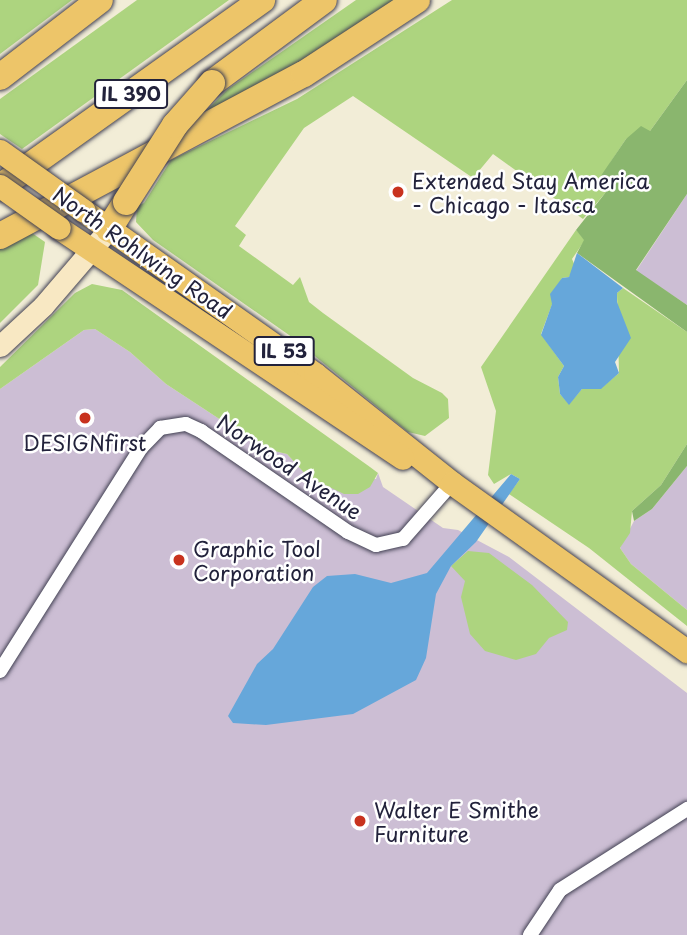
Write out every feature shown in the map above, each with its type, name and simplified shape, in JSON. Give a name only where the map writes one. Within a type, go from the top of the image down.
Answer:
[{"type":"highway","points":[[0,77],[100,0]]},
{"type":"highway","name":"IL 390","points":[[0,186],[261,0]]},
{"type":"highway","points":[[109,229],[175,125],[212,83],[324,0]]},
{"type":"highway","points":[[0,236],[294,80],[417,0]]},
{"type":"main road","name":"North Rohlwing Road","points":[[0,151],[316,374],[452,483],[687,651]]},
{"type":"main road","name":"North Rohlwing Road","points":[[0,186],[91,251],[386,450],[452,483]]},
{"type":"main road","points":[[0,346],[109,229]]},
{"type":"street","name":"Norwood Avenue","points":[[0,671],[141,448],[160,428],[186,424],[201,431],[348,532],[376,545],[403,539],[452,483]]},
{"type":"street","points":[[530,935],[560,890],[687,809]]},
{"type":"shaded area","points":[[687,194],[687,305],[636,271]]},
{"type":"shaded area","points":[[95,329],[130,352],[166,384],[265,449],[287,454],[308,477],[376,479],[378,473],[383,487],[443,528],[458,530],[509,557],[687,693],[687,935],[0,935],[0,389],[84,330]]},
{"type":"shaded area","points":[[687,466],[687,610],[631,564],[620,548],[634,521],[652,509]]},
{"type":"green space","points":[[0,0],[72,0],[0,54]]},
{"type":"green space","points":[[137,0],[229,0],[22,149],[0,134],[0,99]]},
{"type":"green space","points":[[356,0],[398,0],[333,45],[203,114],[228,89]]},
{"type":"green space","points":[[452,0],[687,0],[687,80],[650,131],[626,139],[610,163],[607,191],[583,219],[493,154],[473,178],[353,96],[304,128],[235,226],[246,235],[239,246],[293,285],[300,277],[309,302],[413,378],[448,399],[449,418],[425,436],[408,432],[289,335],[153,240],[136,222],[137,206],[144,203],[171,160],[297,99]]},
{"type":"green space","points":[[687,80],[687,194],[636,270],[687,305],[687,332],[577,253],[584,240],[576,230],[606,192],[596,183],[626,139],[641,126],[650,131]]},
{"type":"green space","points":[[576,230],[585,240],[572,259],[575,266],[569,277],[562,278],[541,334],[564,366],[558,377],[560,394],[569,404],[582,389],[600,389],[619,373],[617,293],[623,288],[687,332],[687,444],[661,485],[632,511],[630,533],[620,548],[631,564],[687,610],[687,626],[589,548],[509,494],[520,479],[511,474],[494,484],[488,475],[496,411],[481,367]]},
{"type":"green space","points":[[29,231],[45,242],[38,285],[0,323],[0,249]]},
{"type":"green space","points":[[92,284],[122,290],[370,467],[378,473],[370,487],[358,494],[344,494],[308,477],[287,454],[265,449],[166,384],[130,352],[95,329],[84,330],[0,389],[0,367],[75,293]]},
{"type":"green space","points":[[687,444],[687,466],[652,509],[634,521],[632,511],[661,485]]},
{"type":"green space","points":[[468,551],[489,553],[532,585],[568,622],[567,630],[549,638],[536,654],[516,660],[485,651],[470,634],[461,597],[465,581],[451,566]]},
{"type":"water","points":[[577,253],[623,288],[617,293],[617,302],[631,338],[615,362],[619,373],[601,389],[582,389],[569,405],[560,394],[558,377],[564,366],[541,335],[552,304],[550,294],[562,278],[569,277]]},
{"type":"water","points":[[511,474],[520,479],[476,542],[451,566],[436,594],[426,658],[416,680],[353,714],[266,725],[233,723],[228,716],[257,664],[273,649],[313,587],[327,576],[355,574],[391,583],[427,573]]},
{"type":"place","name":"Extended Stay America - Chicago - Itasca","points":[[398,192]]},
{"type":"place","name":"DESIGNfirst","points":[[85,418]]},
{"type":"place","name":"Graphic Tool Corporation","points":[[179,560]]},
{"type":"place","name":"Walter E Smithe Furniture","points":[[360,821]]}]
